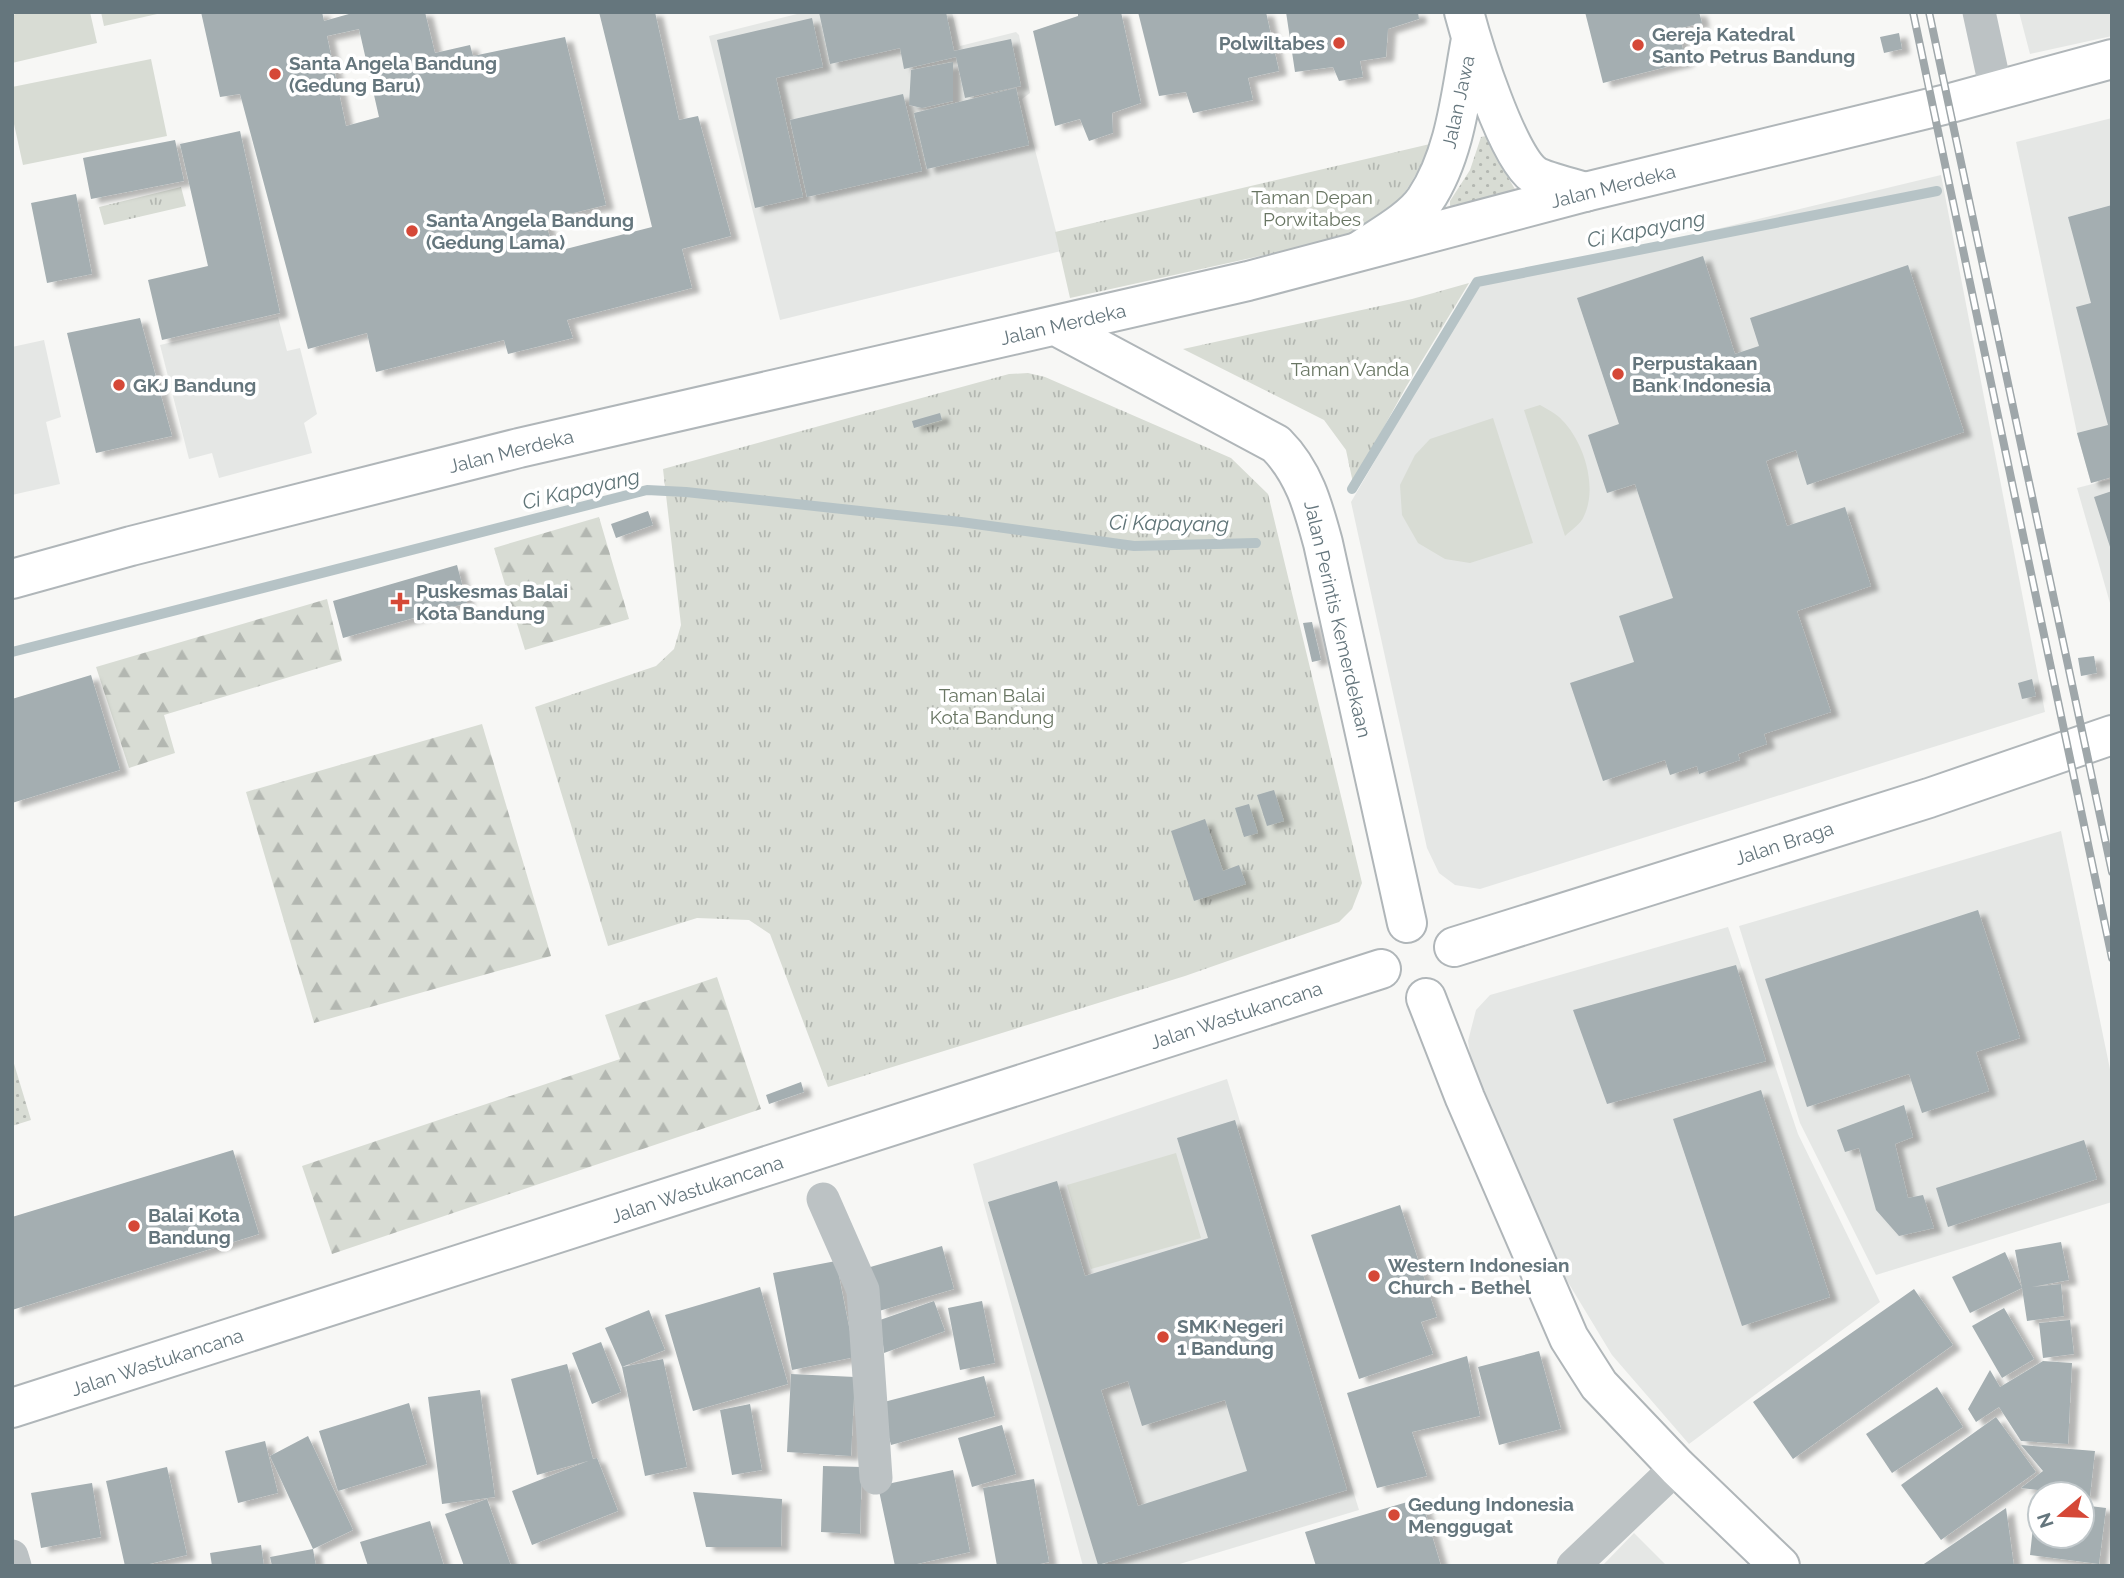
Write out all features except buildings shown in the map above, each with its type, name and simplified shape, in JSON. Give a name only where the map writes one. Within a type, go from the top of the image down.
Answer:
[{"type":"main road","name":"Jalan Jawa","points":[[1468,26],[1516,152],[1534,175],[1585,192]]},
{"type":"main road","name":"Jalan Jawa","points":[[1356,253],[1400,223],[1424,202],[1448,154],[1468,26]]},
{"type":"main road","name":"Jalan Merdeka","points":[[12,579],[131,546],[519,448],[1056,326],[1356,253],[1585,192],[1923,111],[2112,59]]},
{"type":"main road","name":"Jalan Perintis Kemerdekaan","points":[[1056,326],[1276,444],[1287,455],[1310,494],[1408,923]]},
{"type":"main road","name":"Jalan Braga","points":[[1454,947],[1929,798],[2112,735]]},
{"type":"main road","points":[[1419,921],[1441,928],[1454,947],[1457,969],[1452,980],[1437,995],[1414,999],[1393,989],[1385,980],[1380,954],[1385,940],[1408,923],[1419,921]]},
{"type":"main road","name":"Jalan Wastukancana","points":[[12,1408],[1381,969]]},
{"type":"main road","points":[[1426,998],[1465,1098],[1569,1338],[1599,1385],[1677,1467],[1780,1566]]},
{"type":"street","points":[[1979,12],[1996,90]]},
{"type":"street","points":[[823,1199],[863,1290],[876,1478]]},
{"type":"street","points":[[1573,1566],[1677,1467]]},
{"type":"street","points":[[12,1556],[15,1566]]},
{"type":"shaded area","points":[[805,12],[952,12],[960,46],[1016,32],[1019,35],[1030,93],[1022,99],[1061,251],[780,320],[709,36]]},
{"type":"shaded area","points":[[2019,12],[2112,12],[2112,36],[2030,54]]},
{"type":"shaded area","points":[[2112,118],[2112,477],[2091,483],[2077,433],[2016,142]]},
{"type":"shaded area","points":[[1941,175],[2045,712],[1480,889],[1455,885],[1439,873],[1427,848],[1351,502],[1476,287]]},
{"type":"shaded area","points":[[278,317],[287,351],[300,348],[317,414],[304,423],[312,453],[219,478],[212,453],[189,459],[160,345]]},
{"type":"shaded area","points":[[44,340],[61,417],[46,422],[60,484],[12,495],[12,347]]},
{"type":"shaded area","points":[[2112,479],[2112,610],[2077,488]]},
{"type":"shaded area","points":[[2061,831],[2112,1079],[2112,1202],[1876,1275],[1800,1123],[1739,926]]},
{"type":"shaded area","points":[[1728,927],[1798,1134],[1880,1302],[1689,1444],[1612,1355],[1543,1241],[1473,1073],[1468,1041],[1476,1010],[1490,995]]},
{"type":"shaded area","name":"SMK Negeri 1 Bandung","points":[[1227,1079],[1359,1510],[1173,1566],[1083,1566],[973,1164]]},
{"type":"shaded area","points":[[1634,1533],[1667,1566],[1602,1566]]},
{"type":"green space","points":[[24,12],[90,12],[97,43],[12,63],[12,15]]},
{"type":"green space","points":[[101,12],[166,12],[104,26]]},
{"type":"green space","points":[[151,59],[167,136],[23,165],[12,115],[12,87]]},
{"type":"green space","points":[[1481,137],[1490,137],[1502,167],[1516,191],[1450,206],[1450,201],[1470,170]]},
{"type":"green space","name":"Taman Depan Porwitabes","points":[[1430,144],[1413,179],[1398,201],[1380,219],[1359,231],[1328,241],[1070,298],[1055,232]]},
{"type":"green space","points":[[181,187],[186,206],[104,225],[99,207]]},
{"type":"green space","name":"Taman Vanda","points":[[1469,283],[1406,387],[1353,483],[1346,450],[1324,420],[1183,349],[1412,299]]},
{"type":"green space","name":"Taman Balai Kota Bandung","points":[[1028,373],[1045,377],[1231,458],[1268,494],[1362,883],[1352,909],[1339,922],[1185,976],[828,1087],[770,934],[749,920],[697,918],[608,946],[535,707],[656,666],[674,649],[681,625],[663,469],[1009,374]]},
{"type":"green space","points":[[1540,405],[1570,429],[1582,452],[1589,479],[1590,492],[1584,516],[1565,536],[1524,410]]},
{"type":"green space","points":[[1493,418],[1533,543],[1470,563],[1445,559],[1418,543],[1402,515],[1400,485],[1415,455],[1430,439]]},
{"type":"green space","points":[[599,517],[629,619],[525,650],[494,548]]},
{"type":"green space","points":[[327,599],[342,661],[164,715],[175,753],[129,768],[96,667]]},
{"type":"green space","points":[[482,724],[551,956],[314,1023],[246,792]]},
{"type":"green space","points":[[717,977],[761,1109],[332,1254],[302,1166],[620,1059],[605,1015]]},
{"type":"green space","points":[[12,1057],[31,1120],[12,1126]]},
{"type":"green space","points":[[1176,1153],[1201,1238],[1091,1269],[1067,1185]]},
{"type":"waterway","name":"Ci Kapayang","points":[[1352,489],[1477,282],[1937,191]]},
{"type":"waterway","name":"Ci Kapayang","points":[[12,652],[647,490],[961,522],[1134,546],[1256,543]]},
{"type":"railway","points":[[1913,12],[2112,958]]},
{"type":"railway","points":[[1929,12],[2112,872]]},
{"type":"place","name":"Polwiltabes","points":[[1339,43]]},
{"type":"place","name":"Gereja Katedral Santo Petrus Bandung","points":[[1638,45]]},
{"type":"place","name":"Santa Angela Bandung (Gedung Baru)","points":[[275,74]]},
{"type":"place","name":"Santa Angela Bandung (Gedung Lama)","points":[[412,231]]},
{"type":"place","name":"Perpustakaan Bank Indonesia","points":[[1618,374]]},
{"type":"place","name":"GKJ Bandung","points":[[119,385]]},
{"type":"place","name":"Puskesmas Balai Kota Bandung","points":[[400,602]]},
{"type":"place","name":"Balai Kota Bandung","points":[[134,1226]]},
{"type":"place","name":"Western Indonesian Church - Bethel","points":[[1374,1276]]},
{"type":"place","name":"SMK Negeri 1 Bandung","points":[[1163,1337]]},
{"type":"place","name":"Gedung Indonesia Menggugat","points":[[1394,1515]]}]
